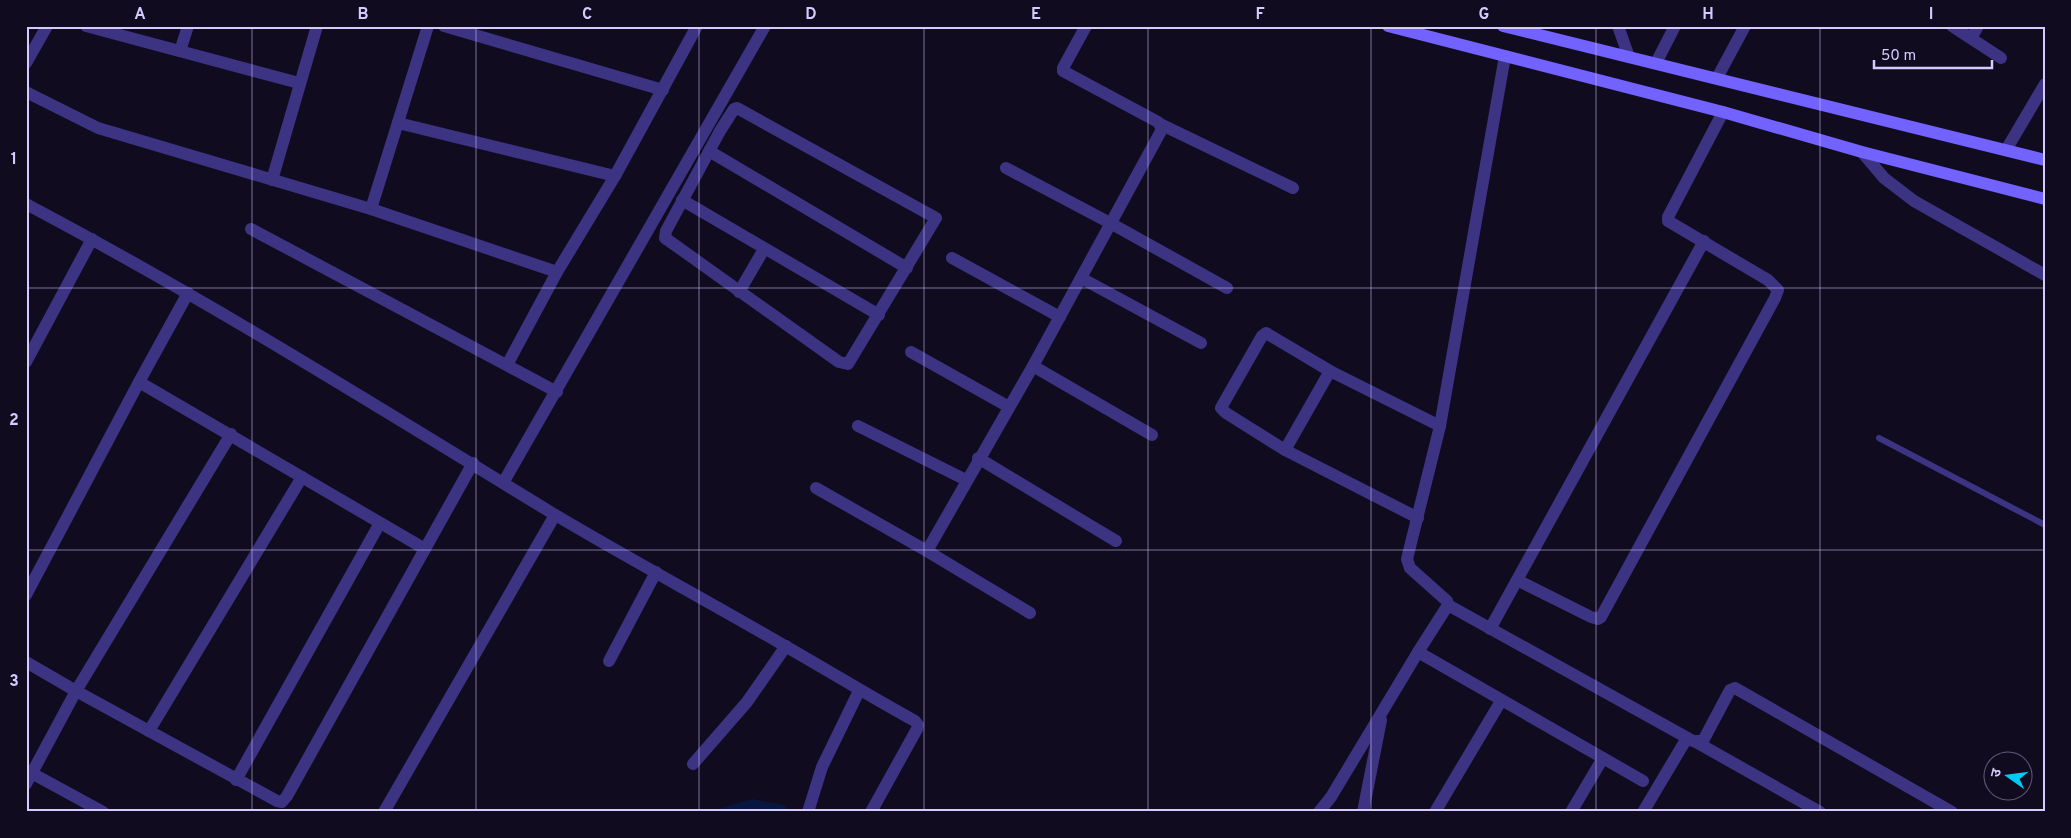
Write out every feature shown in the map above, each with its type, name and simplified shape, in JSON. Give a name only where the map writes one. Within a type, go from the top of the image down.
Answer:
[{"type":"main road","points":[[1388,26],[1724,112],[1862,152],[2045,199]]},
{"type":"main road","points":[[1503,26],[2045,160]]},
{"type":"street","points":[[26,63],[47,26]]},
{"type":"street","points":[[86,26],[299,83]]},
{"type":"street","points":[[180,51],[188,26]]},
{"type":"street","points":[[272,180],[317,26]]},
{"type":"street","points":[[371,209],[428,26]]},
{"type":"street","points":[[444,26],[663,90]]},
{"type":"street","points":[[507,364],[556,272],[615,176],[697,26]]},
{"type":"street","points":[[503,483],[557,392],[645,232],[765,26]]},
{"type":"street","points":[[1086,26],[1063,71],[1160,124],[1293,188]]},
{"type":"street","points":[[1618,26],[1629,57]]},
{"type":"street","points":[[1656,63],[1675,26]]},
{"type":"street","points":[[1716,78],[1745,26]]},
{"type":"street","points":[[1952,26],[1975,32],[2001,58]]},
{"type":"street","points":[[1505,56],[1440,426],[1407,563],[1447,601],[1448,605],[1820,812]]},
{"type":"street","points":[[2006,150],[2045,84]]},
{"type":"street","points":[[26,92],[98,128],[371,209],[556,272]]},
{"type":"street","points":[[734,108],[737,108],[936,218],[850,362],[845,364],[839,362],[665,238],[664,235],[720,131],[734,108]]},
{"type":"street","points":[[1517,580],[1591,617],[1598,619],[1603,614],[1778,293],[1776,287],[1768,280],[1669,222],[1668,219],[1724,112]]},
{"type":"street","points":[[398,123],[615,176]]},
{"type":"street","points":[[709,123],[720,131]]},
{"type":"street","points":[[927,550],[1112,224],[1159,134],[1160,124]]},
{"type":"street","points":[[709,151],[907,268]]},
{"type":"street","points":[[1862,152],[1884,178],[1914,201],[2045,275]]},
{"type":"street","points":[[1006,168],[1227,288]]},
{"type":"street","points":[[682,200],[879,315]]},
{"type":"street","points":[[26,204],[188,293],[555,515],[915,721],[918,725],[917,729],[871,812]]},
{"type":"street","points":[[251,229],[557,392]]},
{"type":"street","points":[[26,362],[92,239]]},
{"type":"street","points":[[1490,629],[1704,241]]},
{"type":"street","points":[[739,292],[764,249]]},
{"type":"street","points":[[952,258],[1060,318]]},
{"type":"street","points":[[1082,278],[1201,343]]},
{"type":"street","points":[[26,595],[188,293]]},
{"type":"street","points":[[1418,518],[1285,450],[1226,413],[1222,408],[1223,403],[1264,333],[1330,371],[1440,426]]},
{"type":"street","points":[[911,352],[1009,407]]},
{"type":"street","points":[[1033,366],[1152,434]]},
{"type":"street","points":[[1285,450],[1330,371]]},
{"type":"street","points":[[139,382],[425,549]]},
{"type":"street","points":[[858,426],[966,480]]},
{"type":"street","points":[[103,812],[28,776],[76,691],[231,434]]},
{"type":"street","points":[[978,458],[1116,541]]},
{"type":"street","points":[[26,662],[236,780],[277,801],[284,800],[473,464]]},
{"type":"street","points":[[149,730],[302,476]]},
{"type":"street","points":[[816,488],[927,550],[1030,613]]},
{"type":"street","points":[[384,812],[555,515]]},
{"type":"street","points":[[236,780],[380,523]]},
{"type":"street","points":[[609,661],[656,572]]},
{"type":"street","points":[[1319,812],[1331,797],[1448,605]]},
{"type":"street","points":[[692,764],[747,702],[786,646]]},
{"type":"street","points":[[1418,652],[1643,781]]},
{"type":"street","points":[[1692,740],[1704,739],[1730,690],[1734,688],[1952,812]]},
{"type":"street","points":[[808,812],[822,767],[859,690]]},
{"type":"street","points":[[1435,812],[1501,701]]},
{"type":"street","points":[[1363,812],[1383,710]]},
{"type":"street","points":[[1643,812],[1692,740]]},
{"type":"street","points":[[1571,812],[1603,758]]},
{"type":"street","points":[[1328,812],[1331,797]]},
{"type":"lane","points":[[1879,438],[2045,525]]},
{"type":"water","points":[[752,799],[784,805],[789,812],[707,812]]}]
